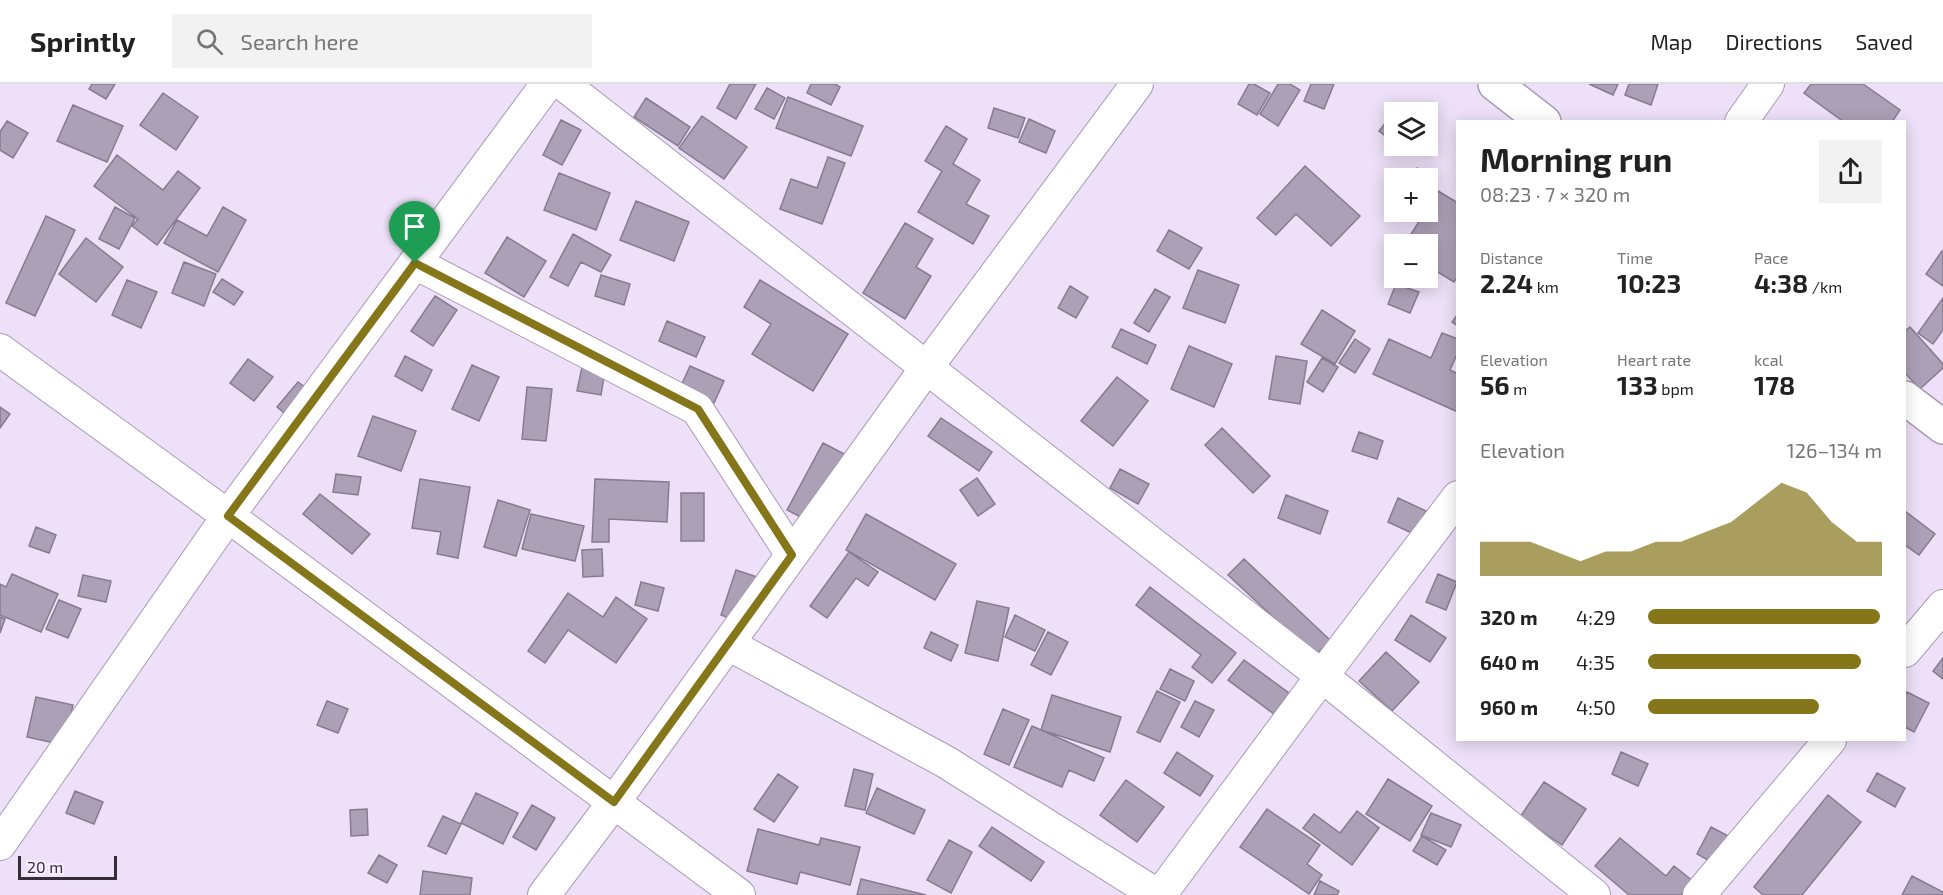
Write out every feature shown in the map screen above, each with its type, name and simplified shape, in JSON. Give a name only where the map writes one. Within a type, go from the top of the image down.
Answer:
[{"type":"highway","points":[[1495,84],[1541,120]]},
{"type":"highway","points":[[1906,399],[1943,428]]},
{"type":"street","points":[[0,844],[228,516],[547,84]]},
{"type":"street","points":[[563,84],[1322,676],[1594,895]]},
{"type":"street","points":[[544,895],[614,802],[927,367],[1137,84]]},
{"type":"street","points":[[1742,120],[1768,84]]},
{"type":"street","points":[[415,263],[698,409],[792,555]]},
{"type":"street","points":[[0,350],[739,895]]},
{"type":"street","points":[[728,644],[946,762],[1159,895],[1456,500]]},
{"type":"street","points":[[1906,650],[1943,606]]},
{"type":"street","points":[[1699,895],[1829,741]]},
{"type":"building","points":[[92,84],[115,84],[106,99],[89,89]]},
{"type":"building","points":[[730,84],[756,84],[736,119],[717,108]]},
{"type":"building","points":[[811,84],[835,84],[840,87],[831,105],[807,93]]},
{"type":"building","points":[[1249,84],[1254,84],[1270,93],[1257,115],[1238,104]]},
{"type":"building","points":[[1278,84],[1290,84],[1300,90],[1278,126],[1260,114]]},
{"type":"building","points":[[1311,84],[1334,84],[1324,109],[1304,101]]},
{"type":"building","points":[[1589,84],[1618,84],[1613,95]]},
{"type":"building","points":[[1629,84],[1658,84],[1651,105],[1625,95]]},
{"type":"building","points":[[1811,84],[1863,84],[1900,110],[1893,120],[1841,120],[1804,93]]},
{"type":"building","points":[[767,88],[785,98],[774,119],[755,109]]},
{"type":"building","points":[[163,93],[198,117],[176,150],[140,125]]},
{"type":"building","points":[[788,97],[863,126],[851,156],[776,128]]},
{"type":"building","points":[[646,98],[690,127],[678,146],[634,117]]},
{"type":"building","points":[[73,105],[123,126],[107,162],[57,141]]},
{"type":"building","points":[[994,108],[1025,118],[1018,138],[988,128]]},
{"type":"building","points":[[702,116],[747,147],[724,179],[679,148]]},
{"type":"building","points":[[1029,119],[1055,131],[1046,153],[1019,142]]},
{"type":"building","points":[[561,120],[581,130],[562,165],[543,155]]},
{"type":"building","points":[[7,121],[28,133],[13,158],[0,150],[0,132]]},
{"type":"building","points":[[1384,125],[1384,135],[1379,131]]},
{"type":"building","points":[[946,126],[967,139],[953,164],[980,180],[966,204],[989,216],[973,244],[918,212],[942,171],[925,161]]},
{"type":"building","points":[[117,155],[163,190],[178,171],[200,188],[157,245],[132,226],[138,219],[94,186]]},
{"type":"building","points":[[828,157],[845,163],[822,224],[780,209],[791,179],[817,188]]},
{"type":"building","points":[[1305,166],[1360,216],[1331,246],[1296,214],[1276,235],[1257,218]]},
{"type":"building","points":[[559,173],[610,193],[596,230],[544,210]]},
{"type":"building","points":[[1438,191],[1456,202],[1456,279],[1454,282],[1438,272],[1438,234],[1411,234],[1419,222],[1438,222]]},
{"type":"building","points":[[636,201],[689,222],[674,261],[620,240]]},
{"type":"building","points":[[115,207],[135,218],[119,249],[99,239]]},
{"type":"building","points":[[223,207],[246,220],[218,272],[164,243],[177,220],[207,236]]},
{"type":"building","points":[[46,216],[75,230],[35,316],[6,303]]},
{"type":"building","points":[[905,223],[933,239],[916,267],[931,276],[905,319],[863,293]]},
{"type":"building","points":[[1169,230],[1202,248],[1189,269],[1157,251]]},
{"type":"building","points":[[573,234],[611,255],[601,272],[581,262],[568,286],[550,277]]},
{"type":"building","points":[[507,237],[546,261],[524,297],[485,273]]},
{"type":"building","points":[[86,238],[123,267],[96,302],[59,274]]},
{"type":"building","points":[[1943,252],[1943,286],[1926,274]]},
{"type":"building","points":[[184,262],[216,274],[204,306],[172,293]]},
{"type":"building","points":[[1198,270],[1239,285],[1225,323],[1183,308]]},
{"type":"building","points":[[601,275],[630,284],[624,305],[595,296]]},
{"type":"building","points":[[222,279],[243,292],[234,305],[213,292]]},
{"type":"building","points":[[127,280],[157,292],[141,328],[112,315]]},
{"type":"building","points":[[760,280],[848,334],[813,391],[752,354],[771,324],[744,307]]},
{"type":"building","points":[[1070,286],[1088,297],[1076,318],[1058,308]]},
{"type":"building","points":[[1394,288],[1408,288],[1419,292],[1410,313],[1388,304]]},
{"type":"building","points":[[1155,289],[1170,297],[1149,332],[1134,323]]},
{"type":"building","points":[[435,296],[457,310],[433,346],[411,331]]},
{"type":"building","points":[[1943,298],[1943,330],[1933,344],[1918,333]]},
{"type":"building","points":[[1322,310],[1355,331],[1335,364],[1301,344]]},
{"type":"building","points":[[667,321],[705,337],[696,357],[659,341]]},
{"type":"building","points":[[1910,327],[1943,364],[1943,368],[1920,389],[1906,374],[1906,330]]},
{"type":"building","points":[[1121,329],[1156,345],[1147,364],[1112,347]]},
{"type":"building","points":[[1442,333],[1456,338],[1456,356],[1450,370],[1456,373],[1456,411],[1373,374],[1389,339],[1431,358]]},
{"type":"building","points":[[1355,339],[1370,349],[1355,373],[1339,363]]},
{"type":"building","points":[[1189,346],[1232,364],[1214,407],[1171,389]]},
{"type":"building","points":[[405,356],[432,370],[422,391],[395,376]]},
{"type":"building","points":[[1276,356],[1307,361],[1300,404],[1269,399]]},
{"type":"building","points":[[1322,358],[1338,367],[1323,392],[1307,382]]},
{"type":"building","points":[[248,359],[273,377],[254,401],[230,383]]},
{"type":"building","points":[[472,365],[499,377],[479,421],[452,409]]},
{"type":"building","points":[[690,366],[724,381],[714,403],[680,388]]},
{"type":"building","points":[[582,367],[605,371],[601,395],[577,391]]},
{"type":"building","points":[[1117,377],[1148,401],[1113,446],[1081,421]]},
{"type":"building","points":[[298,382],[312,392],[290,418],[277,407]]},
{"type":"building","points":[[527,387],[552,389],[546,441],[522,439]]},
{"type":"building","points":[[0,407],[10,414],[0,428]]},
{"type":"building","points":[[373,416],[416,431],[401,471],[358,456]]},
{"type":"building","points":[[941,418],[992,452],[979,471],[928,436]]},
{"type":"building","points":[[1222,428],[1270,476],[1253,493],[1205,445]]},
{"type":"building","points":[[1359,432],[1383,441],[1377,459],[1352,451]]},
{"type":"building","points":[[823,443],[852,458],[816,525],[787,510]]},
{"type":"building","points":[[1120,469],[1149,484],[1138,504],[1110,488]]},
{"type":"building","points":[[336,474],[361,477],[358,495],[333,492]]},
{"type":"building","points":[[977,478],[995,504],[978,516],[960,490]]},
{"type":"building","points":[[420,479],[470,487],[458,558],[437,554],[441,532],[412,528]]},
{"type":"building","points":[[595,479],[669,482],[667,522],[609,519],[609,542],[592,542]]},
{"type":"building","points":[[681,493],[704,493],[704,541],[681,541]]},
{"type":"building","points":[[320,494],[370,534],[352,554],[303,514]]},
{"type":"building","points":[[1286,495],[1328,511],[1320,534],[1278,518]]},
{"type":"building","points":[[1398,498],[1426,511],[1414,534],[1388,522]]},
{"type":"building","points":[[498,500],[530,510],[516,556],[484,547]]},
{"type":"building","points":[[1906,512],[1935,534],[1919,555],[1906,546]]},
{"type":"building","points":[[531,514],[584,526],[575,561],[522,549]]},
{"type":"building","points":[[866,514],[956,564],[935,600],[846,550]]},
{"type":"building","points":[[36,527],[56,535],[49,553],[29,546]]},
{"type":"building","points":[[602,549],[603,576],[583,577],[582,550]]},
{"type":"building","points":[[849,552],[878,572],[868,586],[856,578],[827,618],[810,606]]},
{"type":"building","points":[[1244,559],[1330,640],[1315,656],[1228,575]]},
{"type":"building","points":[[736,570],[763,579],[747,624],[721,615]]},
{"type":"building","points":[[12,574],[58,594],[41,632],[0,615],[0,584],[6,587]]},
{"type":"building","points":[[1438,574],[1456,582],[1446,610],[1426,602]]},
{"type":"building","points":[[83,575],[111,581],[106,602],[78,596]]},
{"type":"building","points":[[641,582],[664,588],[658,611],[635,605]]},
{"type":"building","points":[[1150,587],[1236,653],[1212,683],[1192,667],[1201,655],[1136,605]]},
{"type":"building","points":[[568,593],[603,617],[616,597],[647,619],[616,663],[568,630],[545,663],[528,651]]},
{"type":"building","points":[[59,600],[81,609],[68,638],[46,629]]},
{"type":"building","points":[[977,601],[1009,608],[998,661],[965,653]]},
{"type":"building","points":[[1015,615],[1045,630],[1035,651],[1005,637]]},
{"type":"building","points":[[1411,615],[1446,638],[1430,662],[1395,640]]},
{"type":"building","points":[[0,617],[5,619],[0,633]]},
{"type":"building","points":[[931,632],[958,645],[951,661],[924,648]]},
{"type":"building","points":[[1048,632],[1068,642],[1051,675],[1031,665]]},
{"type":"building","points":[[1386,652],[1419,682],[1392,711],[1359,681]]},
{"type":"building","points":[[1943,658],[1943,679],[1933,671]]},
{"type":"building","points":[[1244,660],[1289,693],[1274,714],[1228,680]]},
{"type":"building","points":[[1170,669],[1194,681],[1185,701],[1160,689]]},
{"type":"building","points":[[1157,691],[1180,702],[1160,742],[1137,732]]},
{"type":"building","points":[[1907,692],[1929,703],[1914,732],[1906,728]]},
{"type":"building","points":[[1052,695],[1121,717],[1110,752],[1041,730]]},
{"type":"building","points":[[36,697],[73,705],[64,745],[27,737]]},
{"type":"building","points":[[327,701],[348,709],[338,733],[317,725]]},
{"type":"building","points":[[1195,701],[1214,710],[1199,737],[1181,727]]},
{"type":"building","points":[[1003,709],[1029,720],[1009,765],[984,754]]},
{"type":"building","points":[[1032,726],[1104,758],[1094,781],[1069,770],[1062,787],[1014,767]]},
{"type":"building","points":[[1177,752],[1213,776],[1200,796],[1164,773]]},
{"type":"building","points":[[1621,752],[1648,764],[1638,786],[1612,774]]},
{"type":"building","points":[[854,769],[873,774],[865,810],[845,806]]},
{"type":"building","points":[[1877,773],[1905,788],[1895,807],[1867,791]]},
{"type":"building","points":[[778,774],[798,787],[774,822],[754,809]]},
{"type":"building","points":[[1388,779],[1432,806],[1410,841],[1366,814]]},
{"type":"building","points":[[1126,780],[1164,807],[1137,842],[1100,815]]},
{"type":"building","points":[[1544,782],[1586,809],[1562,845],[1520,817]]},
{"type":"building","points":[[877,788],[925,810],[914,834],[866,813]]},
{"type":"building","points":[[75,791],[103,802],[94,824],[66,813]]},
{"type":"building","points":[[476,793],[518,813],[503,844],[461,823]]},
{"type":"building","points":[[1828,795],[1861,822],[1802,895],[1763,895],[1754,887]]},
{"type":"building","points":[[532,805],[555,818],[536,850],[513,837]]},
{"type":"building","points":[[367,809],[368,835],[351,836],[350,810]]},
{"type":"building","points":[[1267,809],[1320,845],[1307,864],[1322,875],[1309,894],[1240,847]]},
{"type":"building","points":[[1357,811],[1379,828],[1352,865],[1303,828],[1314,814],[1340,833]]},
{"type":"building","points":[[1431,813],[1461,825],[1451,847],[1421,835]]},
{"type":"building","points":[[443,816],[461,824],[446,854],[428,846]]},
{"type":"building","points":[[992,827],[1044,862],[1031,881],[979,846]]},
{"type":"building","points":[[1711,827],[1732,838],[1717,865],[1697,854]]},
{"type":"building","points":[[758,829],[819,845],[821,838],[860,847],[850,885],[800,872],[797,884],[747,871]]},
{"type":"building","points":[[1422,836],[1446,850],[1437,865],[1413,851]]},
{"type":"building","points":[[1620,838],[1666,876],[1674,866],[1693,881],[1681,895],[1629,895],[1595,866]]},
{"type":"building","points":[[949,840],[972,852],[951,893],[927,880]]},
{"type":"building","points":[[379,855],[397,865],[387,883],[368,873]]},
{"type":"building","points":[[423,871],[472,878],[470,895],[420,895]]},
{"type":"building","points":[[1912,876],[1943,892],[1943,895],[1902,895]]},
{"type":"building","points":[[861,879],[926,895],[857,895]]},
{"type":"building","points":[[1320,881],[1339,891],[1337,895],[1314,895]]},
{"type":"route","points":[[415,263],[698,409],[792,555],[614,802],[228,516],[415,263]]}]
